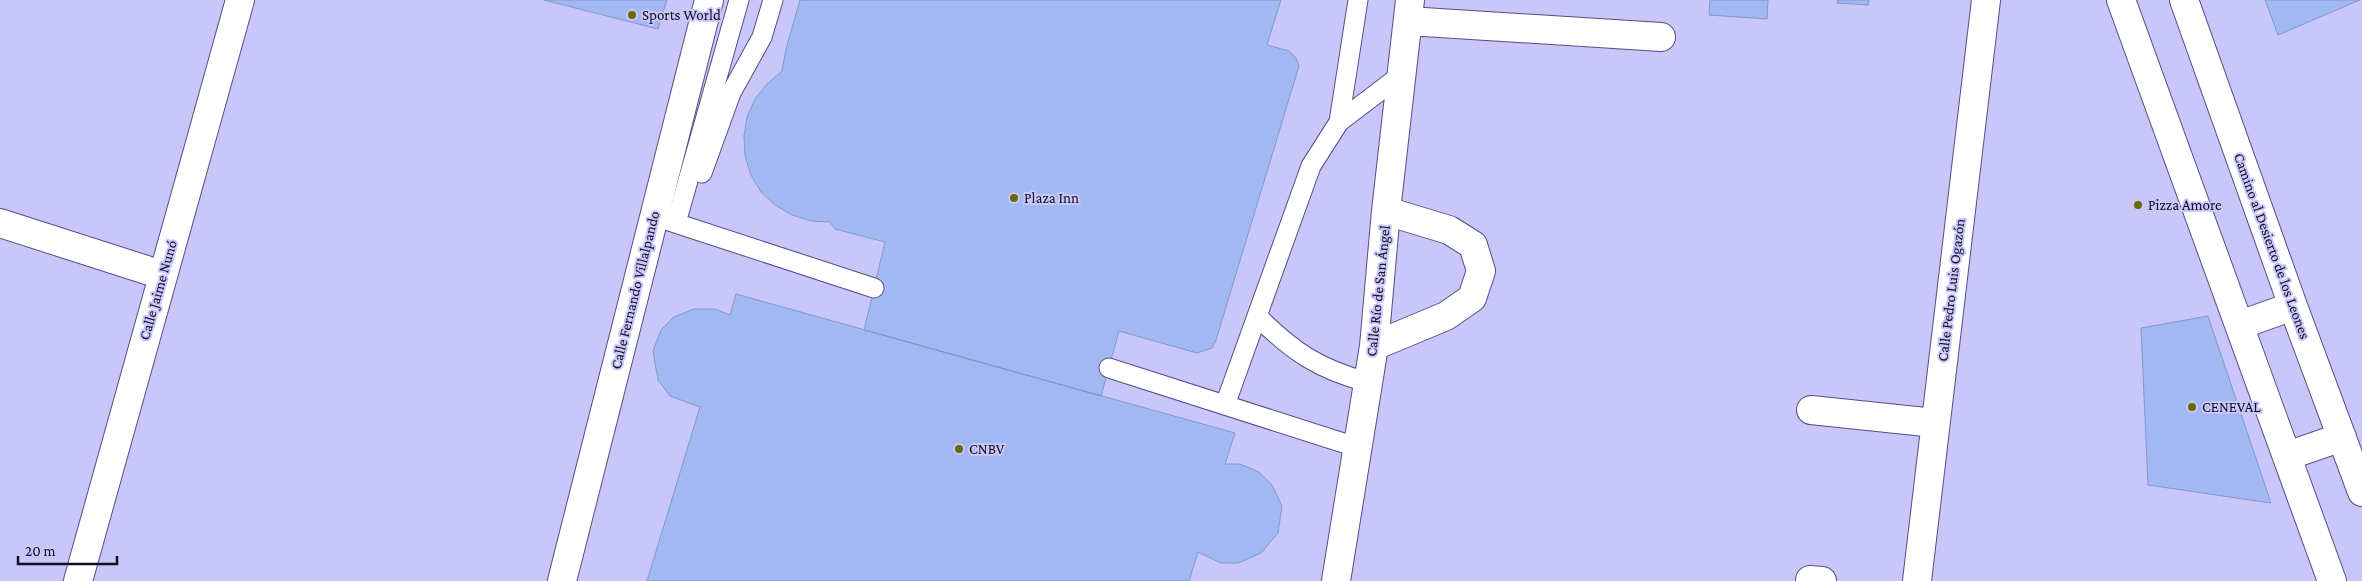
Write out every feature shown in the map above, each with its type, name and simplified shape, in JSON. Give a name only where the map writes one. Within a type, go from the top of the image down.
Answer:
[{"type":"street","name":"Calle Jaime Nunó","points":[[78,581],[240,0]]},
{"type":"street","name":"Calle Fernando Villalpando","points":[[562,581],[664,220],[710,0]]},
{"type":"street","name":"Calle Pedro Luis Ogazón","points":[[1917,581],[1986,0]]},
{"type":"street","points":[[2121,0],[2332,581]]},
{"type":"street","name":"Camino al Desierto de los Leones","points":[[2184,0],[2293,306],[2362,492]]},
{"type":"street","points":[[1409,11],[1661,37]]},
{"type":"street","name":"Calle Río de San Ángel","points":[[1335,580],[1374,346],[1400,75],[1409,11]]},
{"type":"street","points":[[1374,346],[1446,316],[1472,298],[1481,272],[1472,245],[1449,230],[1386,212]]},
{"type":"street","points":[[0,223],[162,275]]},
{"type":"street","points":[[2240,325],[2293,306]]},
{"type":"street","points":[[1811,410],[1935,423]]},
{"type":"street","points":[[2287,456],[2342,437]]},
{"type":"lane","points":[[682,200],[739,0]]},
{"type":"lane","points":[[773,0],[762,37],[731,93],[697,186],[664,220],[874,288]]},
{"type":"lane","points":[[1339,122],[1358,0]]},
{"type":"lane","points":[[1225,405],[1311,166],[1339,122],[1400,75]]},
{"type":"lane","points":[[1257,316],[1283,342],[1302,356],[1343,376],[1367,382]]},
{"type":"lane","points":[[1109,368],[1356,447]]},
{"type":"building","name":"Sports World","points":[[544,0],[667,0],[658,29]]},
{"type":"building","name":"Plaza Inn","points":[[800,0],[1281,0],[1267,45],[1289,51],[1296,58],[1299,66],[1212,348],[1197,353],[1119,331],[1101,396],[864,330],[885,242],[835,229],[830,222],[811,221],[792,215],[775,205],[761,192],[751,175],[745,156],[744,136],[747,117],[755,99],[767,84],[782,71],[786,49]]},
{"type":"building","points":[[1710,0],[1768,0],[1767,19],[1709,15]]},
{"type":"building","points":[[1838,0],[1869,0],[1868,5],[1837,3]]},
{"type":"building","points":[[2265,0],[2360,0],[2278,35]]},
{"type":"building","name":"CNBV","points":[[736,294],[1235,433],[1225,464],[1240,464],[1259,472],[1272,485],[1282,506],[1278,533],[1261,553],[1238,563],[1221,563],[1198,552],[1189,581],[647,581],[700,407],[670,396],[658,380],[653,351],[661,330],[674,317],[694,309],[715,309],[730,315]]},
{"type":"building","name":"CENEVAL","points":[[2208,316],[2271,503],[2148,485],[2141,328]]},
{"type":"place","name":"Sports World","points":[[632,15]]},
{"type":"place","name":"Plaza Inn","points":[[1014,198]]},
{"type":"place","name":"Pizza Amore","points":[[2138,205]]},
{"type":"place","name":"CENEVAL","points":[[2192,407]]},
{"type":"place","name":"CNBV","points":[[959,449]]}]
